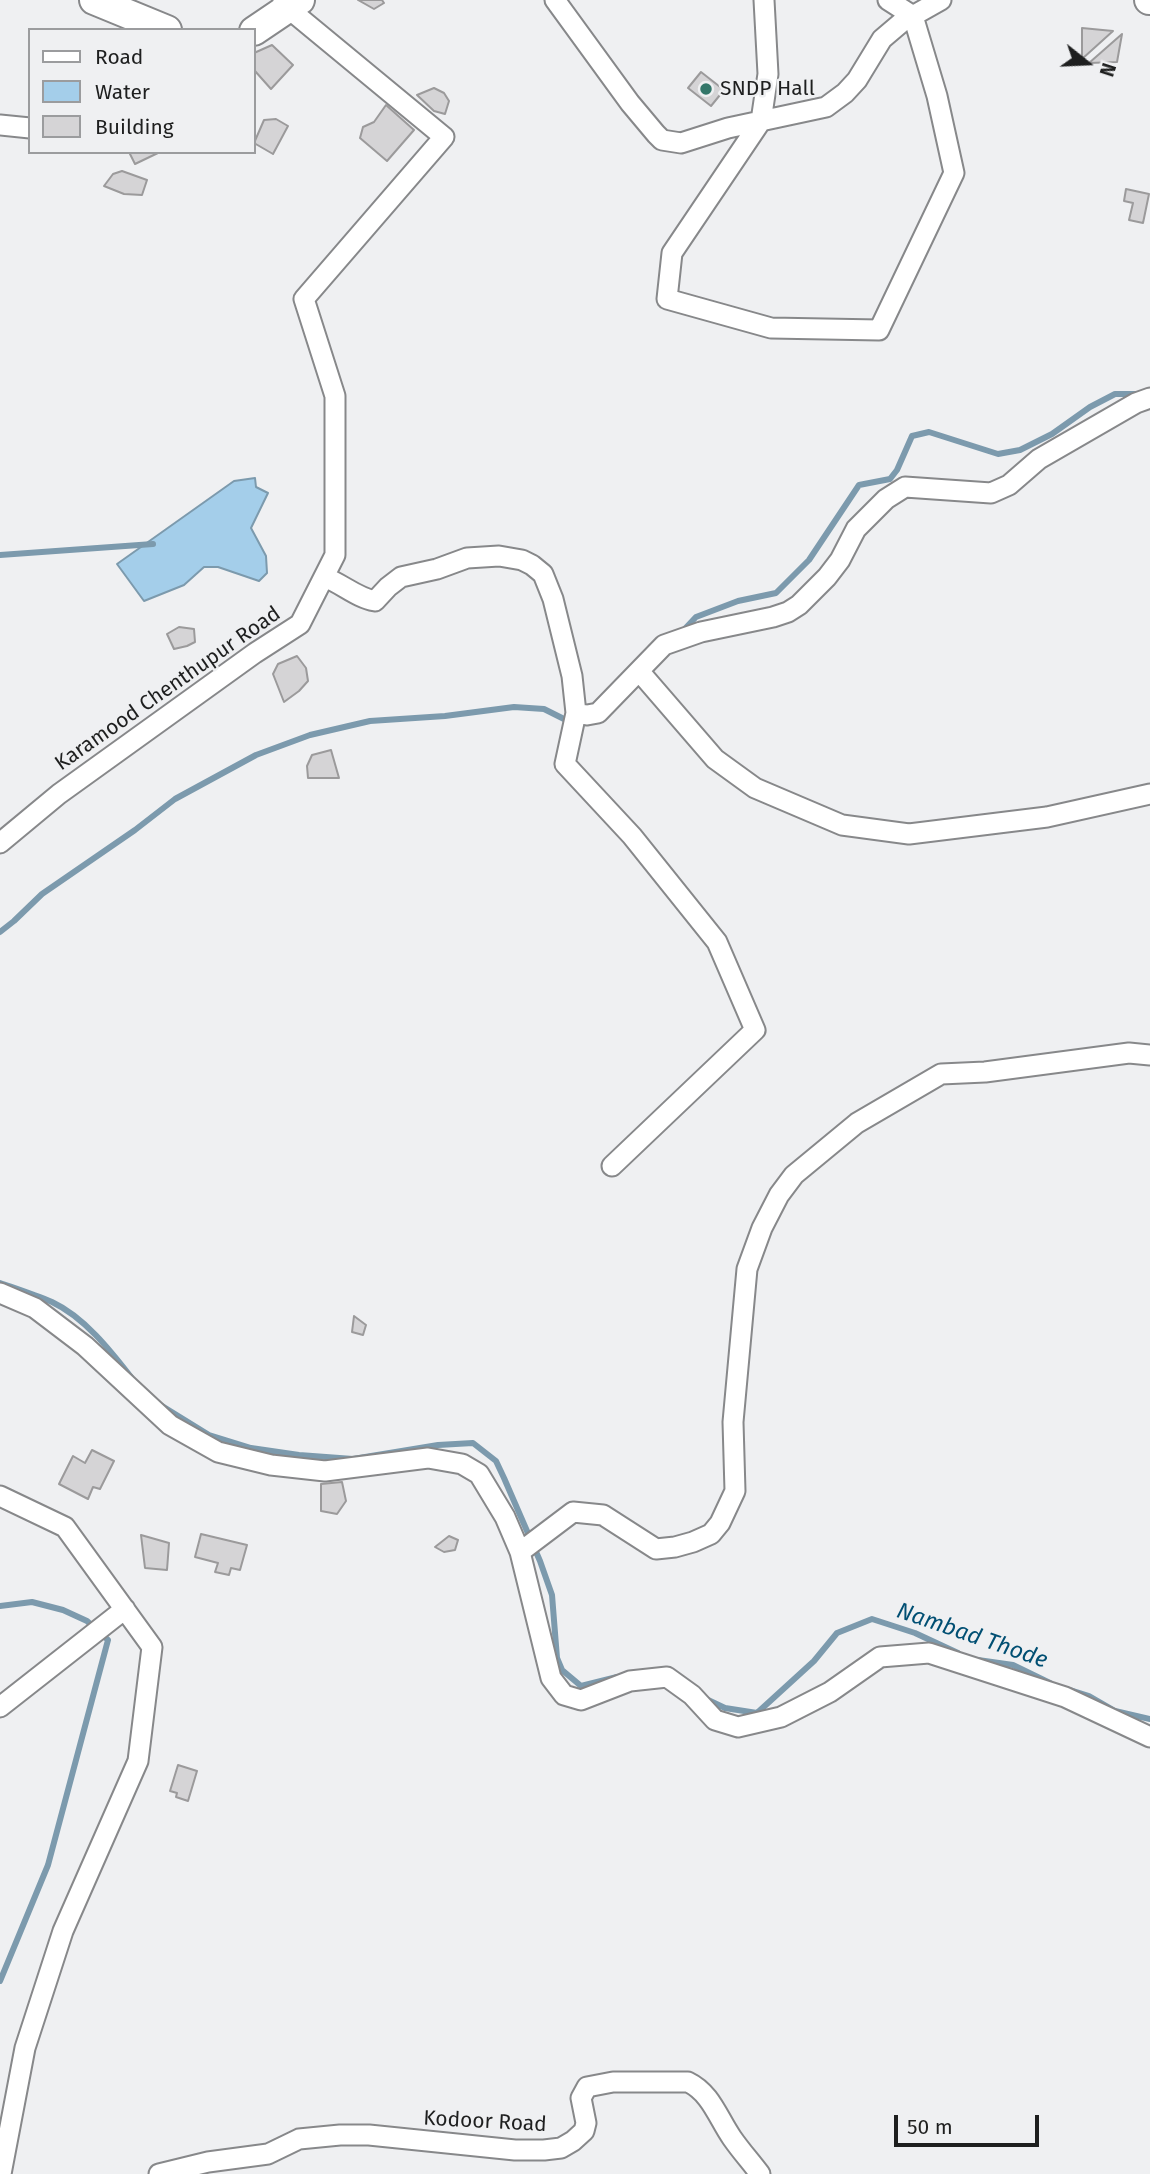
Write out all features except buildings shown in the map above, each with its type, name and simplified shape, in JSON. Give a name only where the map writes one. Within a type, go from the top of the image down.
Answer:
[{"type":"street","points":[[94,0],[162,28]]},
{"type":"street","points":[[555,0],[630,103],[662,139],[681,143],[702,135],[826,107],[857,80],[881,39],[902,22],[941,0]]},
{"type":"street","points":[[764,0],[768,74],[761,121],[672,253],[667,299],[771,328],[879,330],[954,173],[937,96],[913,16],[888,0]]},
{"type":"street","points":[[256,30],[291,3]]},
{"type":"street","name":"Karamood Chenthupur Road","points":[[0,843],[59,794],[255,653],[300,624],[335,555],[335,396],[304,299],[444,137],[291,3]]},
{"type":"street","points":[[0,125],[28,128]]},
{"type":"street","points":[[576,713],[598,713],[664,645],[701,632],[773,617],[799,605],[840,560],[856,528],[886,499],[905,487],[991,494],[1009,485],[1039,458],[1136,402],[1150,398]]},
{"type":"street","points":[[324,577],[375,601],[401,577],[437,569],[467,558],[499,556],[522,560],[543,574],[565,641],[576,713],[565,764],[632,836],[717,943],[755,1030],[612,1166]]},
{"type":"street","points":[[639,671],[715,759],[755,789],[842,825],[909,834],[1047,817],[1150,794]]},
{"type":"street","points":[[520,1552],[573,1513],[603,1515],[656,1549],[680,1546],[711,1534],[727,1513],[736,1492],[733,1422],[747,1269],[762,1228],[779,1195],[794,1175],[857,1123],[941,1074],[985,1072],[1129,1053],[1150,1055]]},
{"type":"street","points":[[0,1293],[35,1308],[85,1346],[170,1425],[218,1452],[271,1465],[325,1471],[428,1458],[462,1464],[479,1475],[505,1517],[520,1552],[551,1678],[564,1695],[581,1700],[630,1681],[667,1677],[692,1695],[715,1720],[738,1727],[781,1717],[830,1692],[880,1657],[929,1653],[1066,1698],[1150,1737]]},
{"type":"street","points":[[0,1496],[65,1527],[152,1647],[138,1761],[63,1931],[25,2048],[1,2174]]},
{"type":"street","points":[[0,1707],[125,1609]]},
{"type":"street","name":"Kodoor Road","points":[[159,2174],[208,2162],[268,2154],[299,2139],[340,2135],[369,2135],[544,2151],[561,2148],[584,2131],[586,2123],[581,2098],[587,2087],[603,2083],[688,2082],[710,2100],[733,2140],[760,2174]]},
{"type":"water","points":[[255,478],[256,487],[268,493],[251,528],[266,556],[267,573],[259,581],[218,567],[204,567],[184,585],[144,601],[117,564],[234,481]]},
{"type":"waterway","points":[[681,633],[696,617],[738,601],[776,593],[809,560],[859,485],[890,479],[897,470],[912,436],[929,432],[998,454],[1020,450],[1052,434],[1090,407],[1115,394],[1139,394]]},
{"type":"waterway","points":[[0,555],[153,544]]},
{"type":"waterway","points":[[0,932],[42,894],[175,799],[256,755],[310,735],[370,721],[445,716],[514,707],[544,709],[570,722]]},
{"type":"waterway","name":"Nambad Thode","points":[[0,1283],[64,1308],[86,1325],[131,1377]]},
{"type":"waterway","name":"Nambad Thode","points":[[162,1406],[209,1435],[251,1448],[299,1455],[353,1459],[438,1445],[473,1443],[496,1461],[540,1561],[552,1595],[557,1658],[562,1670],[581,1686],[617,1677]]},
{"type":"waterway","points":[[0,1606],[32,1602],[63,1610],[87,1621],[108,1640],[48,1865],[0,1981]]},
{"type":"waterway","name":"Nambad Thode","points":[[706,1699],[725,1708],[757,1713],[814,1661],[837,1633],[872,1619],[915,1633],[958,1653]]},
{"type":"waterway","name":"Nambad Thode","points":[[978,1660],[1013,1665],[1050,1683]]},
{"type":"waterway","name":"Nambad Thode","points":[[1070,1690],[1089,1696],[1115,1711],[1150,1719]]},
{"type":"place","name":"SNDP Hall","points":[[706,89]]}]
